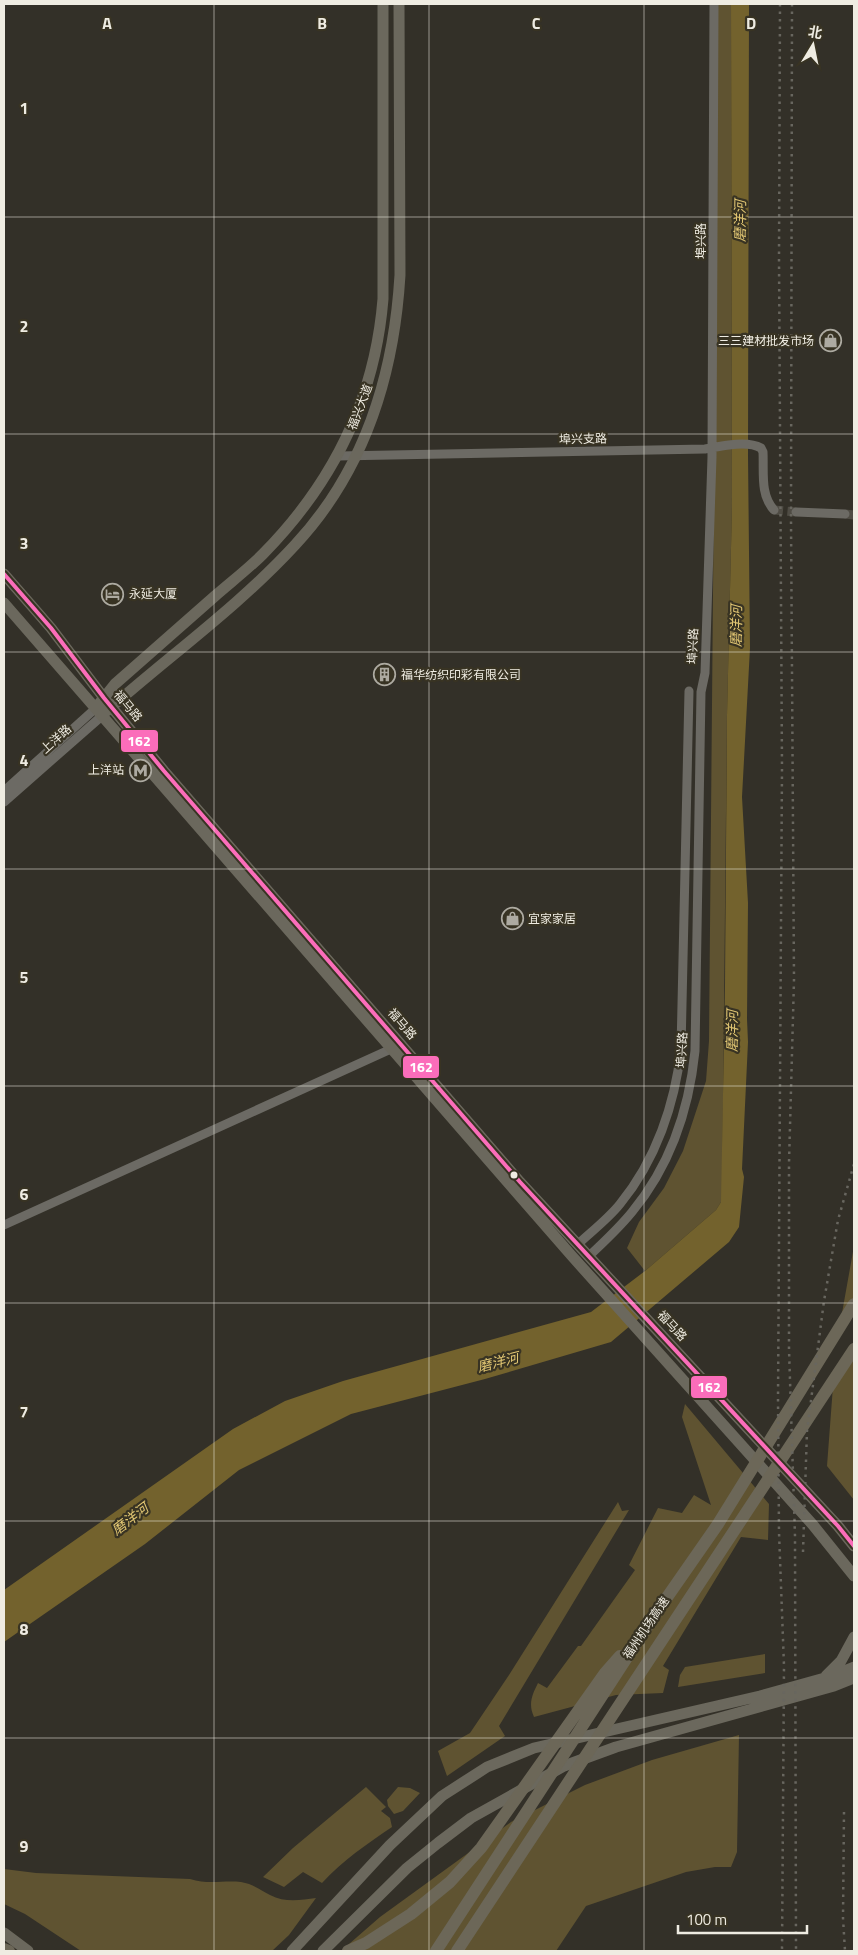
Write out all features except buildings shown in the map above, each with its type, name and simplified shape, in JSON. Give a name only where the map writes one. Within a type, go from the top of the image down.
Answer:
[{"type":"highway","name":"福州机场高速","points":[[436,1951],[654,1616],[718,1524],[854,1304]]},
{"type":"highway","name":"福州机场高速","points":[[457,1951],[854,1349]]},
{"type":"highway","points":[[348,1951],[366,1943],[411,1914],[450,1882],[481,1848],[605,1673],[654,1616]]},
{"type":"highway","points":[[361,1951],[393,1925]]},
{"type":"highway","points":[[461,1951],[474,1925]]},
{"type":"highway","points":[[4,1949],[9,1951]]},
{"type":"main road","name":"福兴大道","points":[[103,707],[115,684],[263,554],[316,491],[338,456],[357,412],[373,365],[381,330],[383,299],[383,4]]},
{"type":"main road","name":"福兴大道","points":[[103,707],[236,601],[284,556],[323,509],[370,424],[382,388],[397,315],[400,275],[399,4]]},
{"type":"main road","name":"福马路","points":[[4,574],[51,628],[103,707],[392,1049],[604,1293],[813,1525],[854,1576]]},
{"type":"main road","name":"福马路","points":[[4,603],[164,771],[520,1182],[838,1526],[854,1546]]},
{"type":"main road","points":[[822,1679],[841,1661],[854,1638]]},
{"type":"main road","points":[[292,1951],[390,1844],[442,1796],[487,1768],[534,1748],[666,1718],[822,1679],[854,1667]]},
{"type":"main road","points":[[323,1951],[407,1868],[438,1843],[471,1818],[564,1766],[616,1746],[834,1686],[854,1678]]},
{"type":"main road","points":[[834,1686],[854,1688]]},
{"type":"main road","points":[[4,1934],[28,1951]]},
{"type":"street","name":"埠兴路","points":[[589,1256],[632,1213],[655,1181],[667,1159],[682,1120],[693,1075],[701,692],[705,674],[712,448],[714,4]]},
{"type":"street","name":"埠兴支路","points":[[338,456],[705,450],[729,445],[753,445],[761,448],[763,452],[765,496],[768,504],[774,510]]},
{"type":"street","points":[[796,512],[844,514]]},
{"type":"street","name":"埠兴路","points":[[578,1244],[619,1204],[654,1151],[667,1115],[678,1073],[681,1049],[689,690]]},
{"type":"street","name":"上洋路","points":[[4,791],[103,707]]},
{"type":"street","name":"上洋路","points":[[4,802],[103,707]]},
{"type":"street","points":[[4,1225],[392,1049]]},
{"type":"shaded area","points":[[716,4],[731,4],[732,506],[727,715],[722,1198],[716,1210],[645,1271],[627,1248],[639,1222],[664,1188],[683,1151],[706,1081],[709,1041],[716,257]]},
{"type":"shaded area","points":[[854,1246],[854,1297],[842,1313]]},
{"type":"shaded area","points":[[854,1358],[854,1500],[827,1466],[833,1386]]},
{"type":"shaded area","points":[[685,1404],[769,1504],[768,1540],[741,1537],[663,1666],[669,1670],[663,1693],[616,1695],[534,1717],[531,1708],[538,1683],[547,1688],[578,1646],[581,1646],[635,1570],[629,1565],[658,1508],[682,1513],[694,1495],[711,1505],[682,1417]]},
{"type":"shaded area","points":[[618,1502],[622,1511],[629,1510],[499,1726],[505,1736],[447,1776],[438,1751],[470,1733],[509,1675]]},
{"type":"shaded area","points":[[765,1654],[765,1673],[678,1687],[680,1675],[685,1667]]},
{"type":"shaded area","points":[[739,1735],[737,1852],[731,1867],[715,1867],[686,1872],[586,1906],[556,1951],[341,1951],[380,1917],[511,1822],[585,1785],[652,1760]]},
{"type":"shaded area","points":[[366,1787],[386,1807],[381,1811],[390,1818],[392,1827],[364,1846],[322,1883],[303,1872],[284,1887],[263,1877],[293,1848]]},
{"type":"shaded area","points":[[398,1787],[410,1788],[420,1793],[403,1811],[394,1814],[388,1806],[387,1800]]},
{"type":"shaded area","points":[[4,1869],[36,1873],[241,1882],[276,1898],[305,1900],[316,1898],[289,1935],[272,1951],[81,1951],[25,1914],[4,1904]]},
{"type":"water","name":"磨洋河","points":[[731,4],[749,4],[748,455],[750,648],[742,797],[748,903],[748,1042],[742,1169],[744,1177],[739,1227],[729,1242],[611,1342],[485,1379],[351,1414],[239,1470],[145,1544],[4,1642],[4,1590],[233,1429],[285,1401],[343,1381],[591,1312],[645,1271],[716,1210],[721,1202],[727,715],[732,506]]},
{"type":"tunnel","points":[[774,510],[796,512]]},
{"type":"tunnel","points":[[845,514],[854,515]]},
{"type":"railway","points":[[780,4],[779,258],[782,768],[778,1399],[779,1532],[784,1666],[782,1951]]},
{"type":"railway","points":[[792,4],[791,520],[794,980],[789,1163],[789,1349],[795,1536],[796,1951]]},
{"type":"railway","points":[[803,1552],[807,1431],[824,1301],[838,1220],[854,1164]]},
{"type":"railway","points":[[844,1812],[843,1918],[845,1951]]},
{"type":"transit line","name":"162","points":[[4,574],[51,628],[104,698],[164,771],[520,1182],[838,1526],[854,1546]]},
{"type":"place","name":"三三建材批发市场","points":[[830,341]]},
{"type":"place","name":"永延大厦","points":[[113,594]]},
{"type":"place","name":"福华纺织印彩有限公司","points":[[385,675]]},
{"type":"place","name":"上洋站","points":[[140,770]]},
{"type":"place","name":"宜家家居","points":[[512,919]]}]
